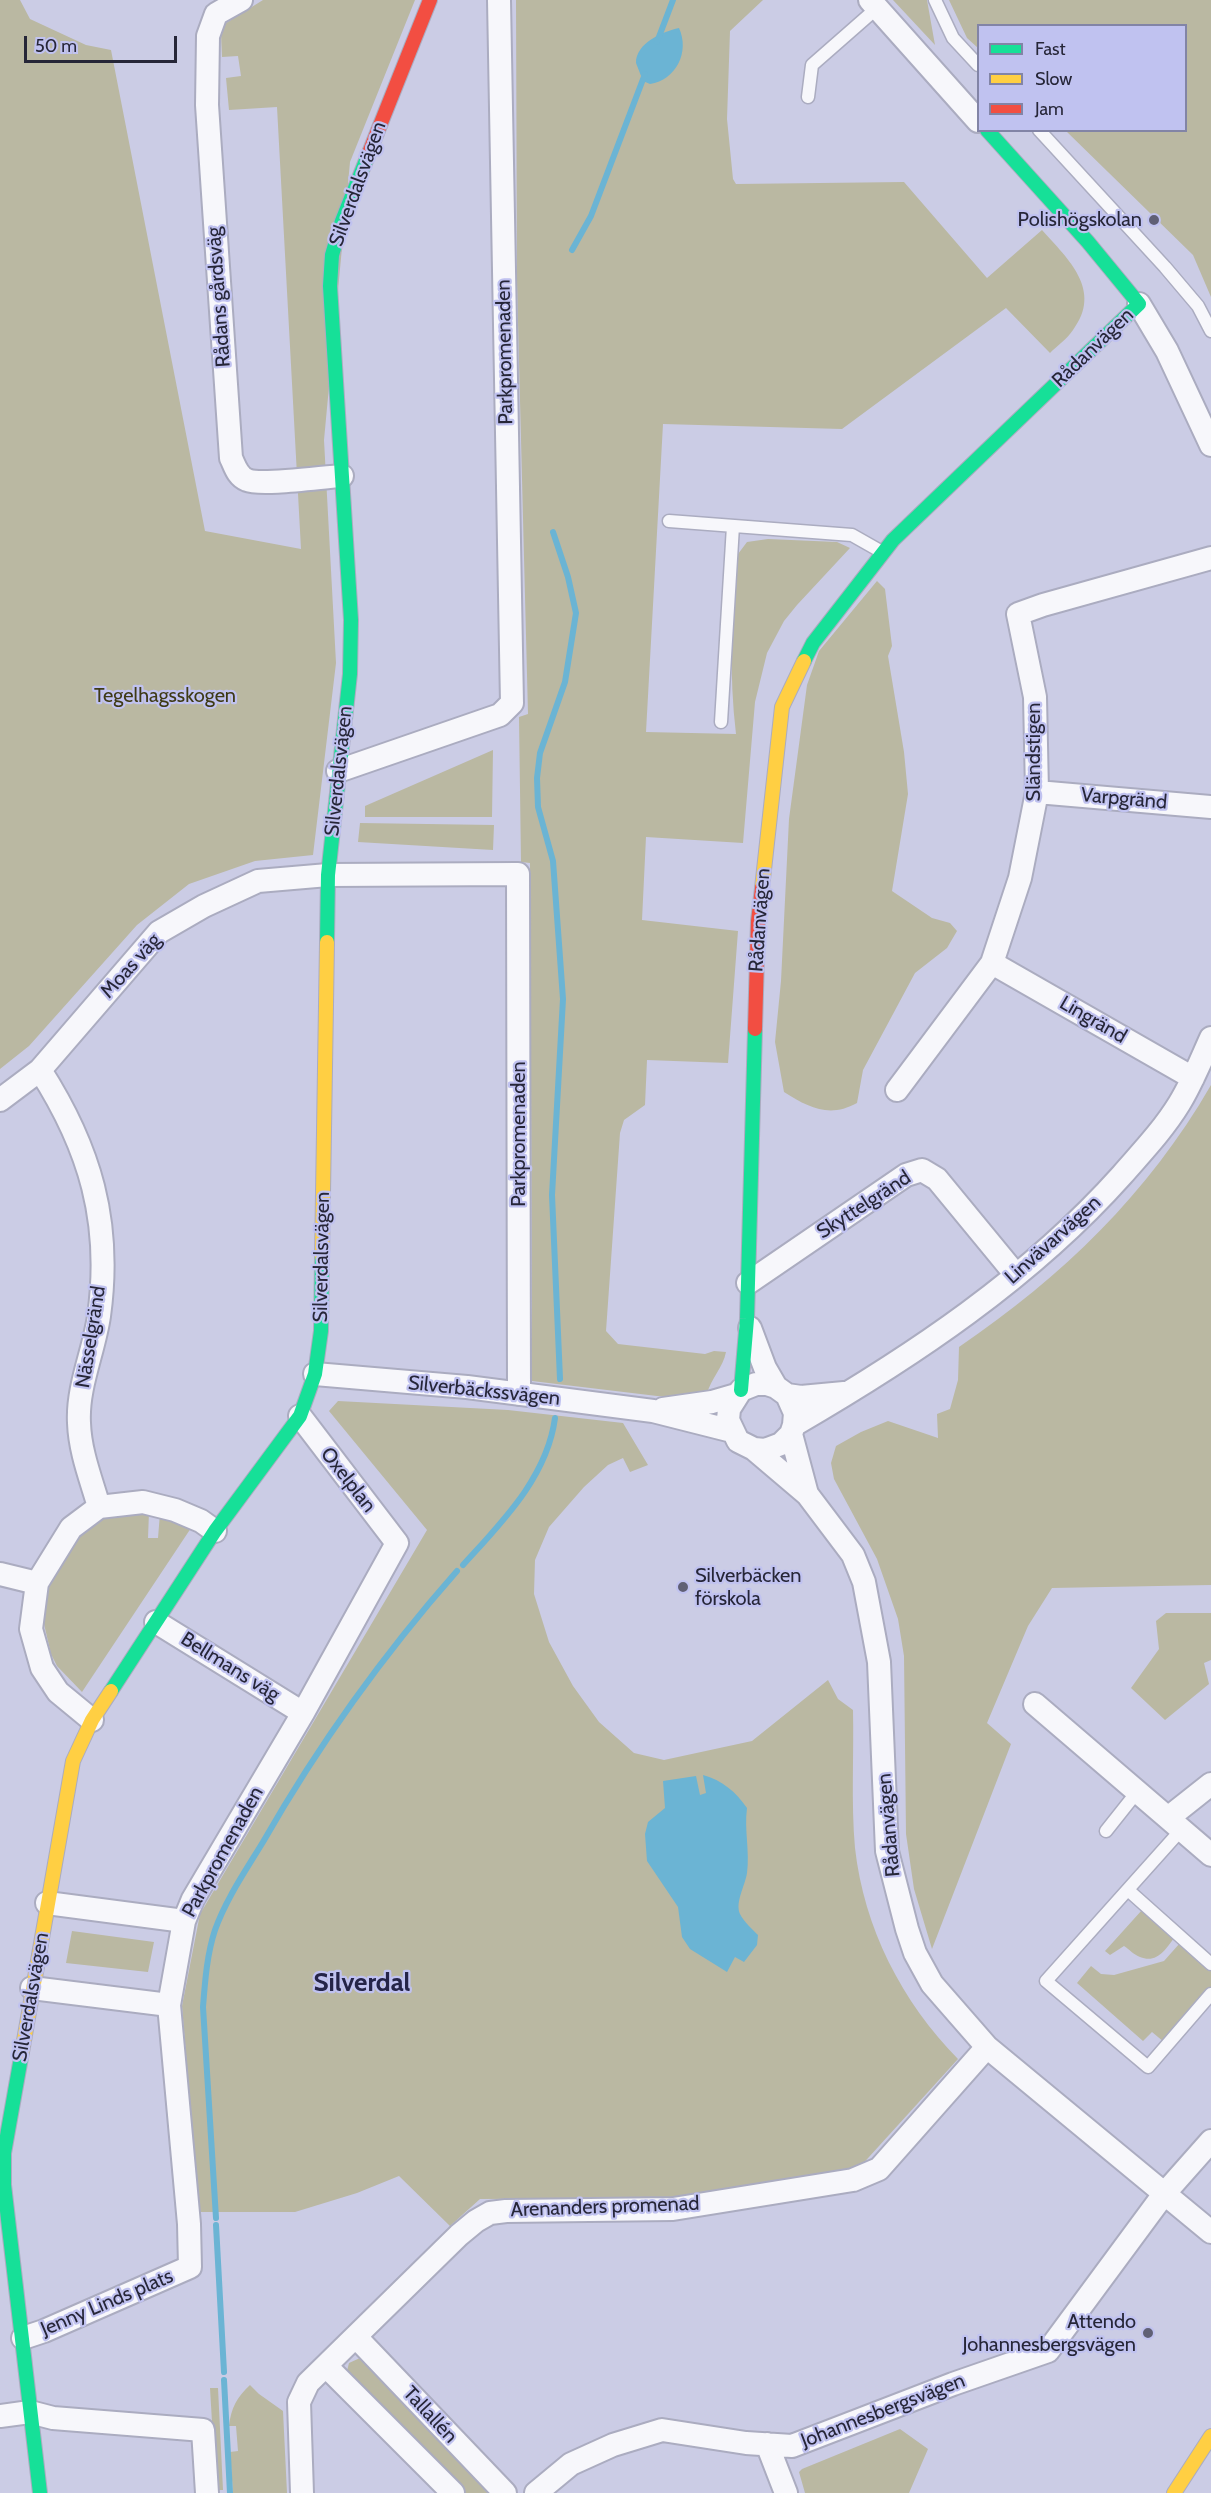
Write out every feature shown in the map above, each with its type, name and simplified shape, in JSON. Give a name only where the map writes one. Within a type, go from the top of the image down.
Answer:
[{"type":"street","name":"Rådans gårdsväg","points":[[241,0],[211,7],[208,36],[207,105],[231,458],[238,474],[247,480],[268,482],[342,476]]},
{"type":"street","name":"Silverdalsvägen","points":[[40,2493],[4,2185],[4,2153],[73,1761],[93,1720],[215,1531],[300,1416],[315,1374],[321,1331],[328,875],[351,663],[351,620],[330,286],[332,255],[342,221],[430,0]]},
{"type":"street","name":"Parkpromenaden","points":[[338,771],[500,714],[512,703],[499,0]]},
{"type":"street","points":[[874,4],[977,120]]},
{"type":"street","name":"Rådanvägen","points":[[989,132],[1088,242],[1139,304],[893,540],[813,643],[782,707],[758,921],[747,1319],[738,1393],[729,1409],[728,1420],[738,1441],[754,1449],[807,1494],[853,1555],[867,1592],[879,1662],[887,1851],[915,1953],[932,1984],[987,2047],[1208,2228]]},
{"type":"street","points":[[1139,304],[1167,351],[1211,445]]},
{"type":"street","name":"Sländstigen","points":[[897,1090],[992,963],[1020,878],[1037,792],[1035,697],[1018,614],[1211,558]]},
{"type":"street","name":"Varpgränd","points":[[1037,792],[1211,807]]},
{"type":"street","name":"Parkpromenaden","points":[[518,874],[519,1394]]},
{"type":"street","name":"Moas väg","points":[[0,1100],[40,1070],[159,932],[204,906],[258,881],[328,875],[518,874]]},
{"type":"street","name":"Lingränd","points":[[992,963],[1193,1078]]},
{"type":"street","name":"Linvävarvägen","points":[[793,1429],[845,1393],[932,1340],[1049,1250],[1106,1193],[1155,1138],[1180,1102],[1211,1038]]},
{"type":"street","name":"Nässelgränd","points":[[40,1070],[62,1104],[79,1140],[91,1175],[99,1210],[102,1262],[99,1316],[78,1420],[81,1446],[99,1507]]},
{"type":"street","name":"Skyttelgränd","points":[[748,1283],[906,1175],[922,1170],[937,1179],[1016,1275]]},
{"type":"street","name":"Rådanvägen","points":[[747,1319],[765,1368],[795,1413],[793,1429],[807,1494]]},
{"type":"street","name":"Silverbäckssvägen","points":[[315,1374],[519,1394],[653,1411],[732,1431]]},
{"type":"street","points":[[738,1393],[756,1384],[782,1391]]},
{"type":"street","name":"Linvävarvägen","points":[[782,1391],[801,1397],[845,1393]]},
{"type":"street","name":"Silverbäckssvägen","points":[[653,1411],[712,1402],[738,1393]]},
{"type":"street","name":"Oxelplan","points":[[300,1416],[398,1543]]},
{"type":"street","points":[[754,1449],[765,1450],[781,1444],[793,1429]]},
{"type":"street","points":[[93,1720],[58,1692],[42,1668],[31,1629],[37,1583],[71,1528],[99,1507],[143,1502],[175,1510],[201,1521],[215,1531]]},
{"type":"street","name":"Parkpromenaden","points":[[190,2266],[189,2224],[168,2005],[184,1921],[193,1899],[303,1713],[398,1543]]},
{"type":"street","points":[[0,1574],[37,1583]]},
{"type":"street","name":"Bellmans väg","points":[[156,1622],[303,1713]]},
{"type":"street","points":[[1035,1704],[1211,1855]]},
{"type":"street","points":[[1174,1824],[1211,1785]]},
{"type":"street","points":[[47,1903],[184,1921]]},
{"type":"street","points":[[32,1988],[168,2005]]},
{"type":"street","name":"Arenanders promenad","points":[[302,2493],[299,2402],[308,2384],[476,2221],[490,2213],[506,2211],[673,2209],[853,2180],[879,2169],[987,2047]]},
{"type":"street","name":"Johannesbergsvägen","points":[[536,2493],[571,2464],[613,2445],[662,2430],[792,2446],[953,2384],[1048,2351],[1164,2194],[1211,2140]]},
{"type":"street","name":"Jenny Linds plats","points":[[23,2338],[44,2331],[190,2266]]},
{"type":"street","name":"Tallallén","points":[[356,2337],[505,2493]]},
{"type":"street","name":"Tallallén","points":[[326,2366],[453,2493]]},
{"type":"street","points":[[0,2416],[30,2412],[53,2418],[203,2430],[207,2493]]},
{"type":"street","points":[[1173,2493],[1211,2436]]},
{"type":"street","points":[[767,2444],[786,2493]]},
{"type":"lane","points":[[935,0],[953,38],[977,64]]},
{"type":"lane","points":[[808,97],[812,65],[874,4]]},
{"type":"lane","points":[[1041,132],[1165,267],[1198,306],[1211,331]]},
{"type":"lane","points":[[669,521],[852,535],[883,552]]},
{"type":"lane","points":[[721,722],[733,526]]},
{"type":"lane","points":[[1106,1831],[1137,1792]]},
{"type":"lane","points":[[1174,1824],[1128,1890],[1046,1981],[1148,2067],[1211,1994]]},
{"type":"lane","points":[[1128,1890],[1211,1964]]},
{"type":"green space","name":"Tegelhagsskogen","points":[[0,0],[20,0],[30,19],[86,45],[111,50],[205,531],[301,549],[277,107],[229,110],[226,78],[241,76],[238,56],[222,57],[221,34],[226,23],[263,0],[415,0],[350,162],[324,440],[336,663],[313,855],[255,861],[189,884],[137,925],[29,1046],[0,1069]]},
{"type":"green space","points":[[516,0],[763,0],[730,31],[727,119],[733,179],[736,184],[904,182],[987,278],[1042,230],[1071,264],[1083,288],[1084,302],[1081,315],[1071,333],[1050,353],[1006,308],[842,429],[663,424],[646,732],[736,734],[732,689],[732,621],[738,554],[747,542],[768,539],[837,542],[850,548],[784,621],[767,653],[755,702],[743,843],[646,837],[642,920],[738,931],[728,1063],[647,1060],[645,1105],[624,1120],[620,1133],[606,1331],[618,1344],[705,1354],[714,1351],[726,1352],[707,1394],[681,1397],[657,1396],[532,1381],[530,1374],[532,1307],[530,863],[521,862],[519,717],[528,714],[517,283]]},
{"type":"green space","points":[[893,0],[927,0],[935,45]]},
{"type":"green space","points":[[949,0],[1211,0],[1211,297],[1193,255],[1067,132],[1187,132],[1187,24],[977,24],[977,47],[967,38]]},
{"type":"green space","points":[[877,581],[885,589],[892,646],[888,656],[904,752],[908,794],[892,891],[932,918],[950,923],[957,931],[947,948],[915,973],[863,1070],[857,1103],[838,1110],[829,1110],[802,1103],[784,1092],[775,1042],[781,981],[789,819],[807,685],[819,651]]},
{"type":"green space","points":[[493,750],[492,817],[365,817],[365,806]]},
{"type":"green space","points":[[360,823],[494,825],[493,850],[358,842]]},
{"type":"green space","points":[[1211,1085],[1211,1585],[1052,1588],[1028,1626],[987,1723],[1011,1744],[932,1949],[914,1889],[906,1834],[904,1656],[898,1619],[877,1559],[834,1479],[831,1463],[836,1446],[888,1421],[938,1438],[937,1414],[950,1409],[958,1380],[959,1347],[997,1320],[1068,1262],[1100,1230],[1160,1162]]},
{"type":"green space","points":[[338,1401],[508,1410],[623,1423],[648,1465],[630,1472],[623,1458],[608,1465],[584,1487],[549,1527],[535,1560],[534,1594],[549,1642],[573,1686],[599,1722],[634,1753],[664,1760],[752,1741],[828,1680],[838,1699],[853,1710],[855,1848],[867,1907],[889,1962],[903,1988],[938,2037],[958,2059],[859,2168],[677,2198],[480,2199],[450,2226],[399,2176],[357,2193],[295,2212],[199,2212],[182,2006],[200,1914],[427,1530],[329,1411]]},
{"type":"green space","points":[[149,1512],[148,1538],[158,1538],[160,1513],[193,1525],[82,1692],[57,1666],[51,1654],[44,1624],[44,1594],[64,1548],[98,1521],[110,1516]]},
{"type":"green space","points":[[1166,1613],[1211,1613],[1211,1660],[1204,1663],[1209,1684],[1165,1720],[1131,1688],[1159,1649],[1156,1621]]},
{"type":"green space","points":[[1142,1910],[1174,1938],[1164,1951],[1156,1957],[1146,1959],[1124,1946],[1110,1955],[1105,1951]]},
{"type":"green space","points":[[72,1931],[154,1942],[148,1972],[66,1963]]},
{"type":"green space","points":[[1180,1943],[1211,1970],[1211,1988],[1164,2042],[1152,2032],[1143,2041],[1077,1983],[1091,1966],[1101,1974],[1114,1975],[1164,1961]]},
{"type":"green space","points":[[360,2358],[367,2359],[494,2493],[460,2493],[347,2371],[349,2363]]},
{"type":"green space","points":[[250,2385],[283,2411],[287,2493],[233,2493],[230,2452],[238,2451],[236,2426],[229,2426],[235,2403]]},
{"type":"green space","points":[[210,2388],[218,2388],[223,2490],[216,2490]]},
{"type":"green space","points":[[900,2429],[928,2449],[909,2493],[805,2493],[799,2472],[802,2469]]},
{"type":"water","points":[[679,28],[683,46],[682,55],[674,71],[667,77],[650,84],[643,81],[636,63],[640,50],[645,44],[665,32]]},
{"type":"water","points":[[703,1775],[728,1787],[747,1808],[748,1865],[739,1899],[739,1909],[744,1920],[758,1935],[757,1945],[744,1962],[735,1957],[727,1972],[690,1949],[682,1937],[678,1907],[647,1861],[645,1834],[648,1822],[665,1808],[663,1781],[696,1776],[700,1795],[706,1793]]},
{"type":"waterway","points":[[657,42],[673,0]]},
{"type":"waterway","points":[[572,250],[591,216],[645,74]]},
{"type":"waterway","points":[[553,532],[568,577],[576,613],[565,682],[540,753],[537,778],[538,807],[553,861],[563,999],[552,1195],[560,1379]]},
{"type":"waterway","points":[[463,1565],[507,1516],[532,1480],[543,1460],[555,1418]]},
{"type":"waterway","points":[[216,2218],[203,2007],[208,1958],[215,1930],[237,1885],[306,1770],[377,1668],[457,1571]]},
{"type":"waterway","points":[[216,2225],[224,2372]]},
{"type":"waterway","points":[[224,2380],[230,2493]]},
{"type":"traffic: fast","points":[[804,661],[813,643],[893,540],[1139,304],[1088,242],[989,132]]},
{"type":"traffic: fast","points":[[327,942],[328,875],[350,674],[351,620],[330,286],[332,255],[342,221],[369,153]]},
{"type":"traffic: fast","points":[[741,1390],[747,1319],[755,1029]]},
{"type":"traffic: fast","points":[[111,1691],[215,1531],[300,1416],[315,1374],[321,1331],[322,1256]]},
{"type":"traffic: fast","points":[[22,2052],[4,2153],[4,2185],[40,2493]]},
{"type":"traffic: slow","points":[[762,888],[782,707],[804,661]]},
{"type":"traffic: slow","points":[[322,1256],[327,942]]},
{"type":"traffic: slow","points":[[22,2052],[73,1761],[92,1720],[111,1691]]},
{"type":"traffic: slow","points":[[1174,2493],[1211,2436]]},
{"type":"traffic: jam","points":[[369,153],[430,0]]},
{"type":"traffic: jam","points":[[755,1029],[758,921],[762,888]]},
{"type":"place","name":"Polishögskolan","points":[[1154,220]]},
{"type":"place","name":"Silverbäcken förskola","points":[[683,1587]]},
{"type":"place","name":"Attendo Johannesbergsvägen","points":[[1148,2333]]},
{"type":"district","name":"Silverdal","points":[[362,1983]]}]
